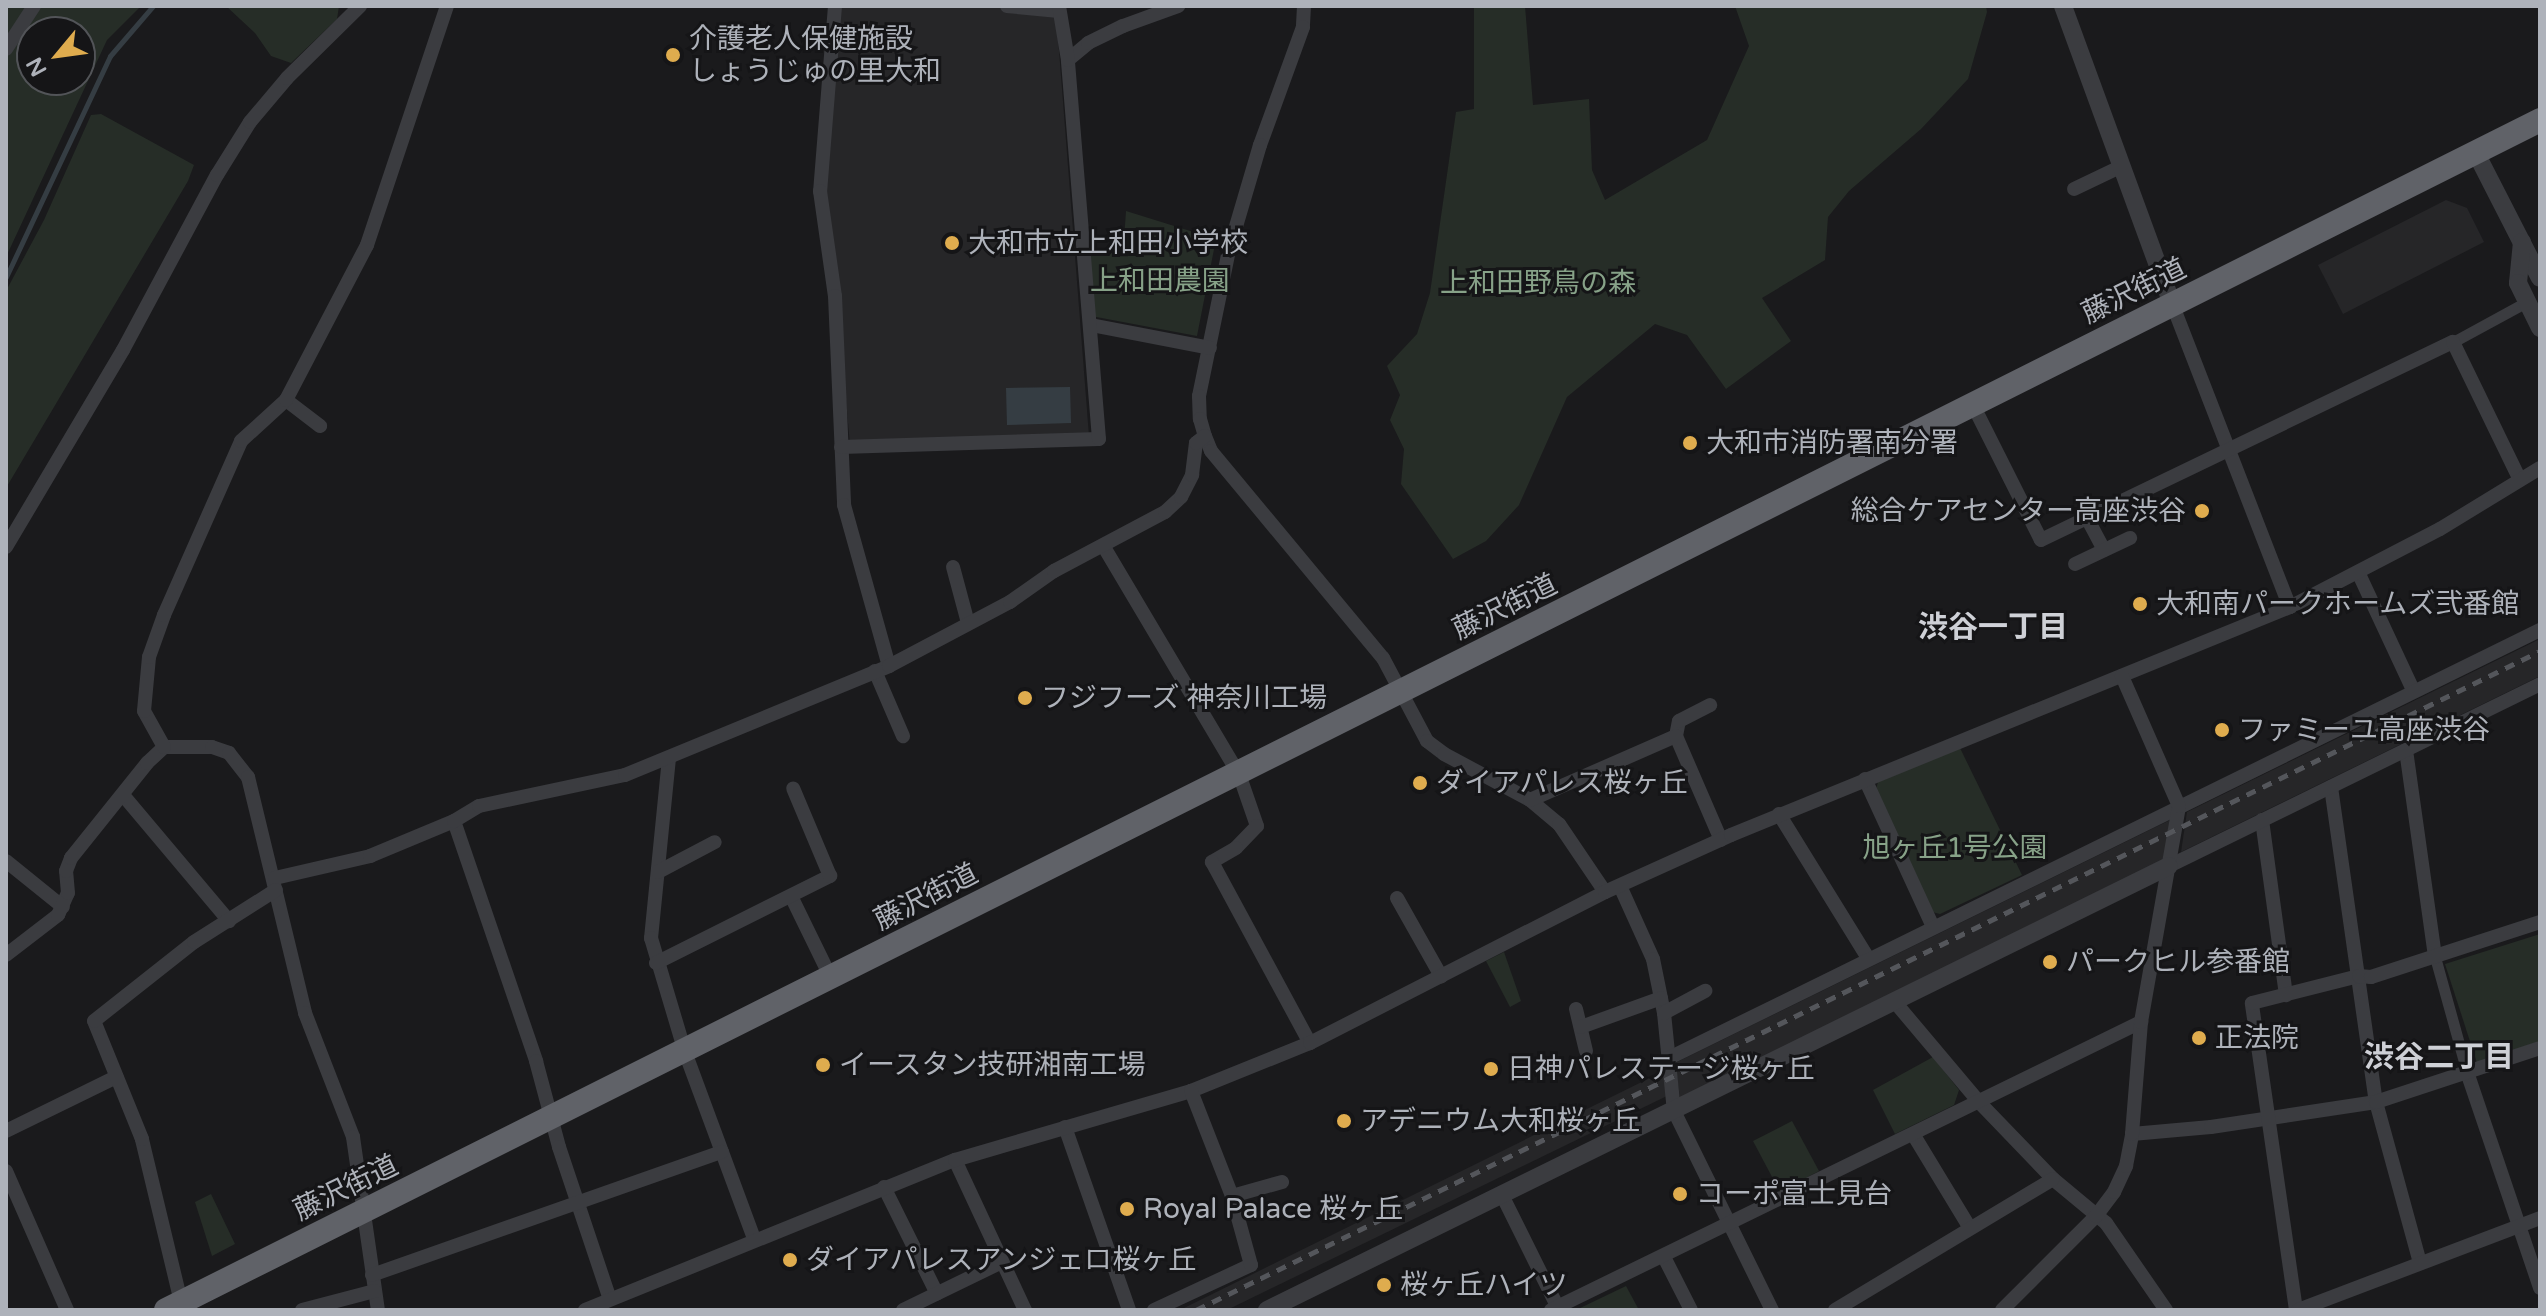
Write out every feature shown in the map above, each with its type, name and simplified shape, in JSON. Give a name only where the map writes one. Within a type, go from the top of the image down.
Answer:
[{"type":"highway","name":"藤沢街道","points":[[174,1306],[1712,538],[2540,120]]},
{"type":"street","points":[[6,49],[34,6]]},
{"type":"street","points":[[6,547],[123,350],[217,175],[250,122],[287,78],[360,6]]},
{"type":"street","points":[[164,747],[144,711],[149,657],[202,524],[241,441],[250,429],[286,400],[367,245],[447,6]]},
{"type":"street","points":[[835,6],[820,191],[835,296],[844,505],[882,668],[903,736]]},
{"type":"street","points":[[841,447],[1099,439],[1068,60],[1059,8],[1007,6]]},
{"type":"street","points":[[1068,60],[1088,43],[1123,26],[1178,6]]},
{"type":"street","points":[[1304,6],[1303,27],[1260,145],[1229,250],[1199,396],[1200,419],[1205,436],[1211,451],[1383,658],[1427,741],[1444,754],[1530,800],[1559,824],[1605,892]]},
{"type":"street","points":[[2063,6],[2120,167],[2290,607]]},
{"type":"street","points":[[2476,153],[2540,278]]},
{"type":"street","points":[[2074,189],[2120,167]]},
{"type":"street","points":[[2522,242],[2540,253]]},
{"type":"street","points":[[2522,242],[2518,283],[2540,328]]},
{"type":"street","points":[[1973,405],[2041,540],[2453,342],[2519,306]]},
{"type":"street","points":[[1091,325],[1210,348]]},
{"type":"street","points":[[2453,342],[2520,480]]},
{"type":"street","points":[[286,400],[320,426]]},
{"type":"street","points":[[174,1306],[142,1139],[94,1021],[194,942],[229,921],[275,884],[370,856],[454,821],[479,806],[625,775],[746,722],[882,668],[1010,602],[1054,571],[1165,512],[1181,497],[1192,475],[1196,443],[1205,436]]},
{"type":"street","points":[[589,1309],[754,1239],[955,1160],[1191,1091],[1310,1043],[1605,892],[1779,814],[2290,607],[2440,529],[2540,468]]},
{"type":"street","points":[[2087,518],[2104,550]]},
{"type":"street","points":[[2075,564],[2130,538]]},
{"type":"street","points":[[1104,547],[1239,774],[1257,826],[1236,848],[1212,862],[1310,1043]]},
{"type":"street","points":[[953,567],[968,623]]},
{"type":"street","points":[[2358,572],[2413,690]]},
{"type":"street","points":[[1667,1059],[2540,630]]},
{"type":"street","points":[[2002,1310],[2096,1216],[2114,1192],[2126,1166],[2132,1134],[2141,1022],[2179,806],[2122,676]]},
{"type":"street","points":[[1267,1310],[2540,684]]},
{"type":"street","points":[[1710,705],[1679,721],[1676,736],[1721,840]]},
{"type":"street","points":[[1530,800],[1676,736]]},
{"type":"street","points":[[6,955],[58,915],[63,907],[71,858],[164,747],[212,747],[229,753],[248,777],[305,1013],[353,1137],[378,1310]]},
{"type":"street","points":[[2406,750],[2435,957],[2467,1072],[2540,1288]]},
{"type":"street","points":[[669,758],[651,938],[685,1052],[754,1239]]},
{"type":"street","points":[[1865,779],[1933,927]]},
{"type":"street","points":[[2331,787],[2376,1102],[2420,1263]]},
{"type":"street","points":[[656,963],[830,876],[793,788]]},
{"type":"street","points":[[123,795],[229,921]]},
{"type":"street","points":[[1779,814],[1868,958]]},
{"type":"street","points":[[2262,820],[2286,995]]},
{"type":"street","points":[[454,821],[610,1299]]},
{"type":"street","points":[[658,872],[715,842]]},
{"type":"street","points":[[6,861],[63,907]]},
{"type":"street","points":[[1620,886],[1653,959],[1662,1005],[1674,1111],[1772,1310]]},
{"type":"street","points":[[791,896],[831,978]]},
{"type":"street","points":[[1397,898],[1441,976]]},
{"type":"street","points":[[2540,922],[2371,977],[2359,976],[2252,1003],[2297,1310],[2540,1218]]},
{"type":"street","points":[[1581,1027],[1705,991]]},
{"type":"street","points":[[1894,1001],[1979,1102],[2053,1179],[2106,1223],[2166,1310]]},
{"type":"street","points":[[1576,1009],[1586,1051]]},
{"type":"street","points":[[1502,1195],[1556,1309],[2141,1022]]},
{"type":"street","points":[[2132,1134],[2376,1102],[2540,1048]]},
{"type":"street","points":[[6,1131],[116,1077]]},
{"type":"street","points":[[1154,1310],[1251,1265],[1232,1196],[1191,1091]]},
{"type":"street","points":[[1065,1127],[1129,1310]]},
{"type":"street","points":[[1913,1134],[1970,1228]]},
{"type":"street","points":[[372,1275],[722,1152]]},
{"type":"street","points":[[955,1160],[1025,1310]]},
{"type":"street","points":[[6,1171],[67,1310]]},
{"type":"street","points":[[1835,1310],[2053,1179]]},
{"type":"street","points":[[1232,1196],[1282,1182]]},
{"type":"street","points":[[884,1187],[937,1294]]},
{"type":"street","points":[[1664,1257],[1691,1310]]},
{"type":"street","points":[[903,1310],[1002,1262]]},
{"type":"street","points":[[302,1310],[375,1291]]},
{"type":"shaded area","name":"大和市立上和田小学校","points":[[837,6],[990,6],[1056,12],[1089,436],[850,445],[837,296],[822,190]]},
{"type":"shaded area","points":[[2446,200],[2467,208],[2484,242],[2343,314],[2318,265]]},
{"type":"shaded area","points":[[1070,387],[1071,423],[1007,425],[1006,388]]},
{"type":"shaded area","points":[[2540,639],[2540,676],[2181,852],[2187,812]]},
{"type":"shaded area","points":[[2170,820],[2164,861],[1680,1098],[1675,1063]]},
{"type":"shaded area","points":[[1666,1070],[1671,1094],[1227,1310],[1180,1310]]},
{"type":"green space","points":[[6,6],[141,6],[107,40],[96,64],[96,16],[16,16],[16,96],[81,96],[6,257]]},
{"type":"green space","points":[[226,6],[339,6],[337,19],[291,63],[271,56],[255,33]]},
{"type":"green space","name":"上和田野鳥の森","points":[[1474,6],[1525,6],[1533,105],[1589,99],[1592,170],[1605,200],[1707,140],[1749,46],[1735,6],[1986,6],[1987,12],[1968,79],[1921,129],[1849,191],[1828,217],[1825,260],[1762,298],[1791,341],[1726,389],[1687,335],[1655,324],[1567,397],[1519,505],[1486,541],[1453,559],[1401,484],[1404,449],[1390,420],[1400,395],[1387,366],[1417,334],[1430,293],[1456,112],[1474,109]]},
{"type":"green space","points":[[101,114],[194,165],[188,181],[6,488],[6,291],[44,220],[91,115]]},
{"type":"green space","name":"上和田農園","points":[[1126,211],[1216,239],[1197,336],[1091,316],[1089,249],[1123,254]]},
{"type":"green space","name":"旭ヶ丘1号公園","points":[[1960,748],[2022,875],[1940,914],[1932,912],[1876,789],[1878,782]]},
{"type":"green space","points":[[2540,934],[2540,1041],[2477,1063],[2445,964]]},
{"type":"green space","points":[[1504,952],[1521,1001],[1510,1007],[1486,961]]},
{"type":"green space","points":[[1933,1057],[1959,1090],[1954,1105],[1895,1134],[1873,1090]]},
{"type":"green space","points":[[1792,1121],[1819,1171],[1780,1192],[1753,1141]]},
{"type":"green space","points":[[211,1194],[235,1244],[212,1256],[195,1202]]},
{"type":"green space","points":[[1626,1286],[1639,1310],[1578,1310],[1578,1309]]},
{"type":"waterway","points":[[6,277],[110,56],[153,6]]},
{"type":"railway","points":[[1196,1310],[2540,651]]},
{"type":"place","name":"介護老人保健施設 しょうじゅの里大和","points":[[673,55]]},
{"type":"place","name":"大和市立上和田小学校","points":[[952,243]]},
{"type":"place","name":"大和市消防署南分署","points":[[1690,443]]},
{"type":"place","name":"総合ケアセンター高座渋谷","points":[[2202,511]]},
{"type":"place","name":"大和南パークホームズ弐番館","points":[[2140,604]]},
{"type":"place","name":"フジフーズ 神奈川工場","points":[[1025,698]]},
{"type":"place","name":"ファミーユ高座渋谷","points":[[2222,730]]},
{"type":"place","name":"ダイアパレス桜ヶ丘","points":[[1420,783]]},
{"type":"place","name":"パークヒル参番館","points":[[2050,962]]},
{"type":"place","name":"正法院","points":[[2199,1038]]},
{"type":"place","name":"イースタン技研湘南工場","points":[[823,1065]]},
{"type":"place","name":"日神パレステージ桜ヶ丘","points":[[1491,1069]]},
{"type":"place","name":"アデニウム大和桜ヶ丘","points":[[1344,1121]]},
{"type":"place","name":"コーポ富士見台","points":[[1680,1194]]},
{"type":"place","name":"Royal Palace 桜ヶ丘","points":[[1127,1209]]},
{"type":"place","name":"ダイアパレスアンジェロ桜ヶ丘","points":[[790,1260]]},
{"type":"place","name":"桜ヶ丘ハイツ","points":[[1384,1285]]},
{"type":"district","name":"渋谷一丁目","points":[[1993,628]]},
{"type":"district","name":"渋谷二丁目","points":[[2439,1058]]}]
